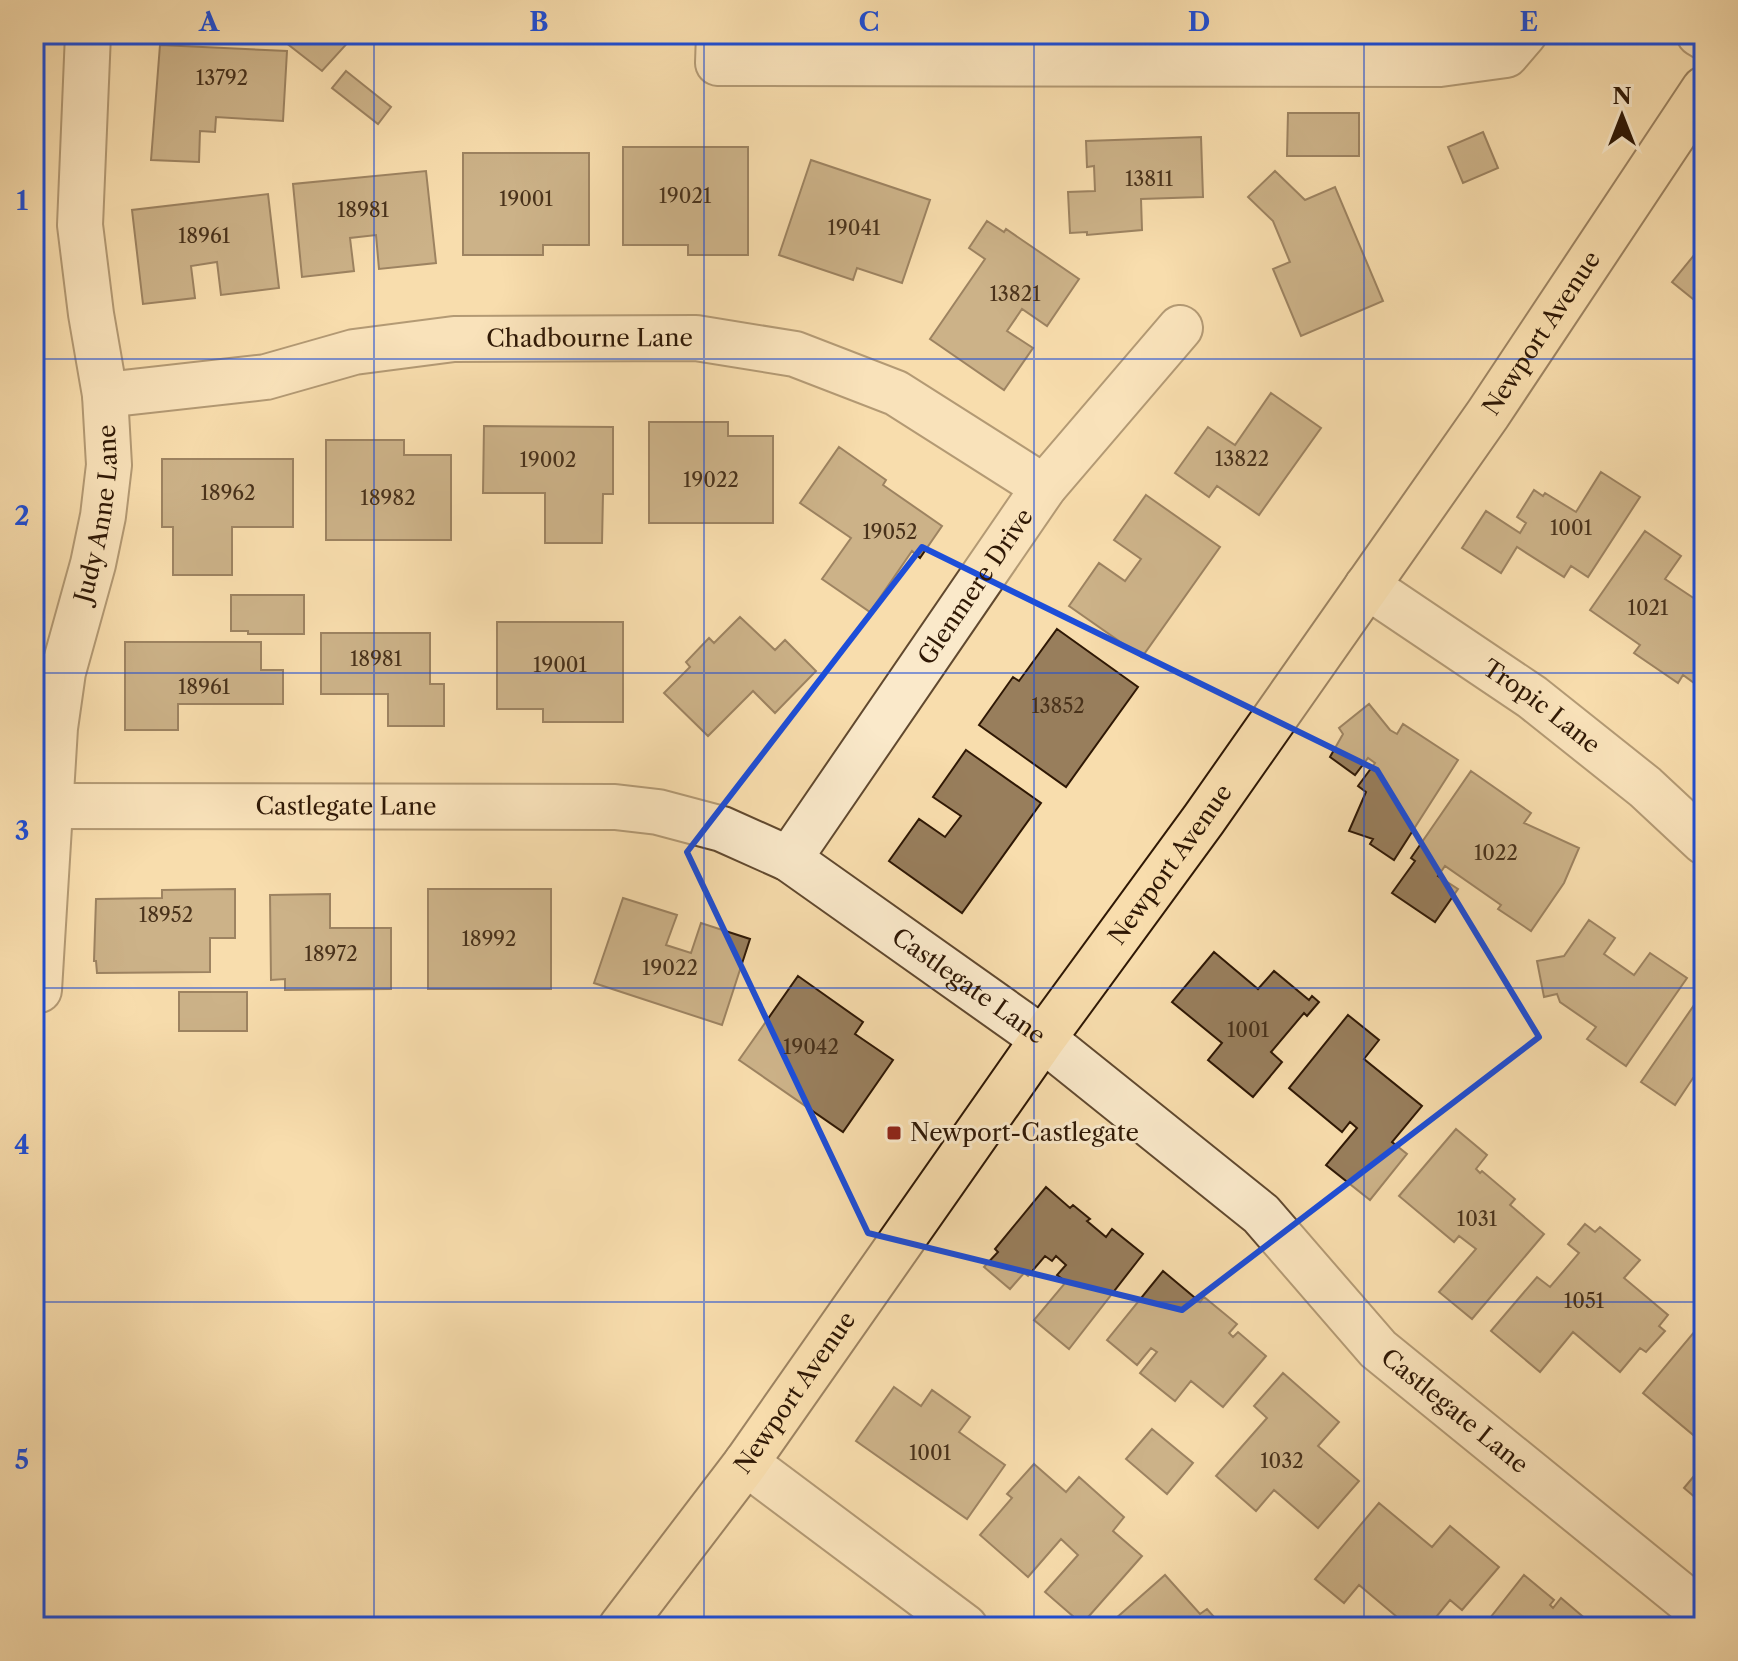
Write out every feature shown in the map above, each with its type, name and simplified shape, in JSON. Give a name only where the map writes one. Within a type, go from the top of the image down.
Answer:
[{"type":"main road","name":"Newport Avenue","points":[[621,1627],[746,1463],[1043,1039],[1213,806],[1488,414],[1704,89]]},
{"type":"street","name":"Judy Anne Lane","points":[[39,990],[48,806],[63,672],[93,564],[109,465],[105,395],[80,225],[88,34]]},
{"type":"street","points":[[719,34],[718,63],[1409,64],[1440,64],[1506,55],[1524,34]]},
{"type":"street","points":[[1699,34],[1704,37]]},
{"type":"street","name":"Glenmere Drive","points":[[789,859],[1044,487],[1180,328]]},
{"type":"street","name":"Chadbourne Lane","points":[[105,395],[266,377],[354,352],[454,339],[696,338],[795,354],[896,393],[1044,487]]},
{"type":"street","name":"Tropic Lane","points":[[1367,586],[1532,697],[1645,787],[1704,842]]},
{"type":"street","name":"Castlegate Lane","points":[[48,806],[615,807],[658,812],[722,829],[789,859],[1043,1039],[1261,1214],[1378,1349],[1704,1614]]},
{"type":"street","points":[[746,1463],[965,1627]]},
{"type":"highlighted area","points":[[922,547],[1377,770],[1539,1037],[1182,1310],[868,1233],[687,852]]},
{"type":"building","points":[[291,34],[351,34],[352,38],[322,71],[285,42]]},
{"type":"building","points":[[160,45],[287,51],[283,121],[216,117],[215,132],[200,131],[199,162],[151,160]]},
{"type":"building","points":[[346,71],[391,107],[378,124],[332,88]]},
{"type":"building","points":[[1288,113],[1359,113],[1359,156],[1287,156]]},
{"type":"building","points":[[1483,132],[1498,168],[1463,183],[1448,147]]},
{"type":"building","points":[[1201,137],[1203,197],[1141,199],[1142,230],[1087,235],[1087,232],[1070,233],[1068,192],[1095,191],[1094,166],[1087,167],[1086,141]]},
{"type":"building","points":[[623,147],[748,147],[748,255],[688,255],[688,245],[623,245]]},
{"type":"building","points":[[463,153],[589,153],[589,245],[543,245],[543,255],[463,255]]},
{"type":"building","points":[[811,160],[930,200],[902,283],[857,268],[853,280],[779,255]]},
{"type":"building","points":[[426,171],[436,263],[379,269],[376,235],[350,238],[354,271],[302,277],[293,184]]},
{"type":"building","points":[[1275,171],[1305,200],[1335,187],[1383,301],[1301,336],[1273,269],[1290,262],[1273,221],[1248,197]]},
{"type":"building","points":[[268,194],[279,288],[221,295],[217,262],[191,266],[195,298],[143,304],[132,210]]},
{"type":"building","points":[[987,221],[1004,232],[1006,229],[1079,279],[1047,326],[1022,309],[1007,331],[1033,348],[1004,390],[930,339],[985,259],[969,248]]},
{"type":"building","points":[[1704,243],[1704,308],[1672,282]]},
{"type":"building","points":[[1271,393],[1321,428],[1259,515],[1217,486],[1209,497],[1175,473],[1208,427],[1235,445]]},
{"type":"building","points":[[649,422],[728,422],[728,436],[773,436],[773,523],[649,523]]},
{"type":"building","points":[[484,426],[613,427],[613,494],[603,494],[602,543],[545,543],[545,493],[483,493]]},
{"type":"building","points":[[326,440],[404,440],[404,455],[451,455],[451,540],[326,540]]},
{"type":"building","points":[[839,447],[886,480],[883,485],[942,526],[920,558],[912,551],[870,612],[822,579],[851,538],[800,503]]},
{"type":"building","points":[[162,459],[293,459],[293,527],[232,527],[232,575],[173,575],[173,527],[162,527]]},
{"type":"building","points":[[1601,472],[1640,497],[1588,577],[1571,566],[1564,577],[1517,547],[1501,573],[1462,548],[1486,511],[1520,533],[1526,523],[1517,517],[1534,490],[1543,496],[1545,493],[1576,512]]},
{"type":"building","points":[[1146,495],[1220,547],[1142,657],[1069,606],[1099,563],[1125,581],[1141,559],[1114,540]]},
{"type":"building","points":[[1645,531],[1681,556],[1665,579],[1704,605],[1704,684],[1701,688],[1683,675],[1678,683],[1634,653],[1640,645],[1590,610]]},
{"type":"building","points":[[231,595],[304,595],[304,634],[231,631]]},
{"type":"building","points":[[740,617],[775,650],[785,640],[816,671],[775,713],[753,691],[708,736],[664,693],[690,667],[686,662],[709,638],[714,643]]},
{"type":"building","points":[[497,622],[623,622],[623,722],[543,722],[543,709],[497,709]]},
{"type":"building","points":[[1057,629],[1138,687],[1066,787],[979,725],[1013,677],[1019,681]]},
{"type":"building","points":[[321,633],[430,633],[430,684],[444,684],[444,726],[388,726],[388,694],[321,694]]},
{"type":"building","points":[[125,642],[261,642],[261,670],[283,670],[283,704],[178,704],[178,730],[125,730]]},
{"type":"building","points":[[1369,704],[1390,730],[1397,734],[1403,724],[1458,760],[1394,860],[1370,844],[1373,839],[1349,831],[1366,792],[1358,786],[1375,763],[1368,758],[1355,775],[1330,757],[1343,734],[1339,728]]},
{"type":"building","points":[[966,750],[1041,803],[962,913],[889,861],[919,819],[945,837],[961,816],[933,797]]},
{"type":"building","points":[[1471,771],[1531,813],[1524,823],[1579,848],[1564,883],[1531,931],[1498,909],[1501,905],[1445,866],[1438,876],[1458,889],[1435,922],[1392,893],[1415,861],[1411,858]]},
{"type":"building","points":[[235,889],[235,938],[210,938],[210,972],[97,973],[94,961],[96,899],[162,898],[162,890]]},
{"type":"building","points":[[428,889],[551,889],[551,989],[428,989]]},
{"type":"building","points":[[330,894],[330,928],[391,928],[391,989],[285,990],[285,979],[271,980],[270,895]]},
{"type":"building","points":[[623,898],[677,915],[666,945],[691,953],[701,923],[750,939],[722,1025],[594,983]]},
{"type":"building","points":[[1589,920],[1615,938],[1604,954],[1634,975],[1650,953],[1687,978],[1626,1066],[1587,1039],[1596,1027],[1560,1002],[1557,994],[1544,997],[1537,961],[1564,956]]},
{"type":"building","points":[[1214,952],[1258,989],[1274,971],[1309,1000],[1312,996],[1319,1002],[1307,1016],[1304,1013],[1271,1052],[1282,1062],[1253,1097],[1208,1060],[1222,1043],[1172,1002]]},
{"type":"building","points":[[798,976],[863,1022],[855,1034],[893,1060],[843,1132],[739,1060]]},
{"type":"building","points":[[179,992],[247,992],[247,1031],[179,1031]]},
{"type":"building","points":[[1701,995],[1704,997],[1704,1085],[1693,1078],[1675,1105],[1641,1082]]},
{"type":"building","points":[[1348,1015],[1379,1040],[1364,1059],[1422,1106],[1392,1142],[1407,1154],[1370,1200],[1326,1165],[1357,1128],[1350,1122],[1342,1132],[1289,1088]]},
{"type":"building","points":[[1456,1129],[1487,1155],[1476,1169],[1515,1199],[1510,1205],[1544,1234],[1472,1319],[1439,1292],[1476,1249],[1459,1236],[1454,1242],[1399,1196]]},
{"type":"building","points":[[1046,1187],[1070,1208],[1073,1205],[1090,1219],[1087,1221],[1106,1237],[1112,1229],[1143,1254],[1069,1349],[1034,1320],[1066,1282],[1057,1275],[1066,1265],[1056,1256],[1052,1261],[1045,1256],[1028,1276],[1024,1273],[1010,1289],[984,1267]]},
{"type":"building","points":[[1585,1224],[1595,1232],[1600,1227],[1640,1260],[1624,1278],[1668,1315],[1659,1326],[1665,1331],[1646,1352],[1640,1348],[1620,1372],[1573,1332],[1540,1372],[1491,1331],[1537,1277],[1550,1287],[1579,1253],[1568,1244]]},
{"type":"building","points":[[1163,1271],[1200,1302],[1204,1297],[1237,1324],[1229,1333],[1233,1337],[1238,1332],[1266,1356],[1223,1407],[1191,1381],[1175,1401],[1140,1373],[1157,1352],[1151,1348],[1137,1365],[1107,1340]]},
{"type":"building","points":[[1700,1325],[1704,1328],[1704,1444],[1643,1393]]},
{"type":"building","points":[[1283,1373],[1339,1422],[1318,1446],[1359,1481],[1318,1528],[1274,1490],[1256,1511],[1216,1476],[1267,1418],[1254,1406]]},
{"type":"building","points":[[894,1387],[921,1406],[932,1390],[970,1417],[959,1432],[1005,1465],[967,1519],[856,1441]]},
{"type":"building","points":[[1152,1429],[1193,1463],[1167,1494],[1126,1459]]},
{"type":"building","points":[[1034,1464],[1066,1492],[1079,1477],[1124,1517],[1113,1531],[1142,1556],[1082,1624],[1045,1592],[1078,1555],[1061,1539],[1028,1577],[980,1535],[1012,1498],[1007,1494]]},
{"type":"building","points":[[1704,1464],[1704,1505],[1684,1488]]},
{"type":"building","points":[[1379,1503],[1432,1547],[1450,1526],[1499,1567],[1462,1610],[1450,1600],[1428,1627],[1398,1627],[1403,1622],[1359,1585],[1344,1603],[1315,1579]]},
{"type":"building","points":[[1165,1575],[1200,1614],[1207,1609],[1223,1627],[1106,1627]]},
{"type":"building","points":[[1524,1575],[1554,1600],[1550,1605],[1553,1608],[1561,1598],[1594,1626],[1483,1627]]},
{"type":"place","name":"Newport-Castlegate","points":[[894,1133]]}]
